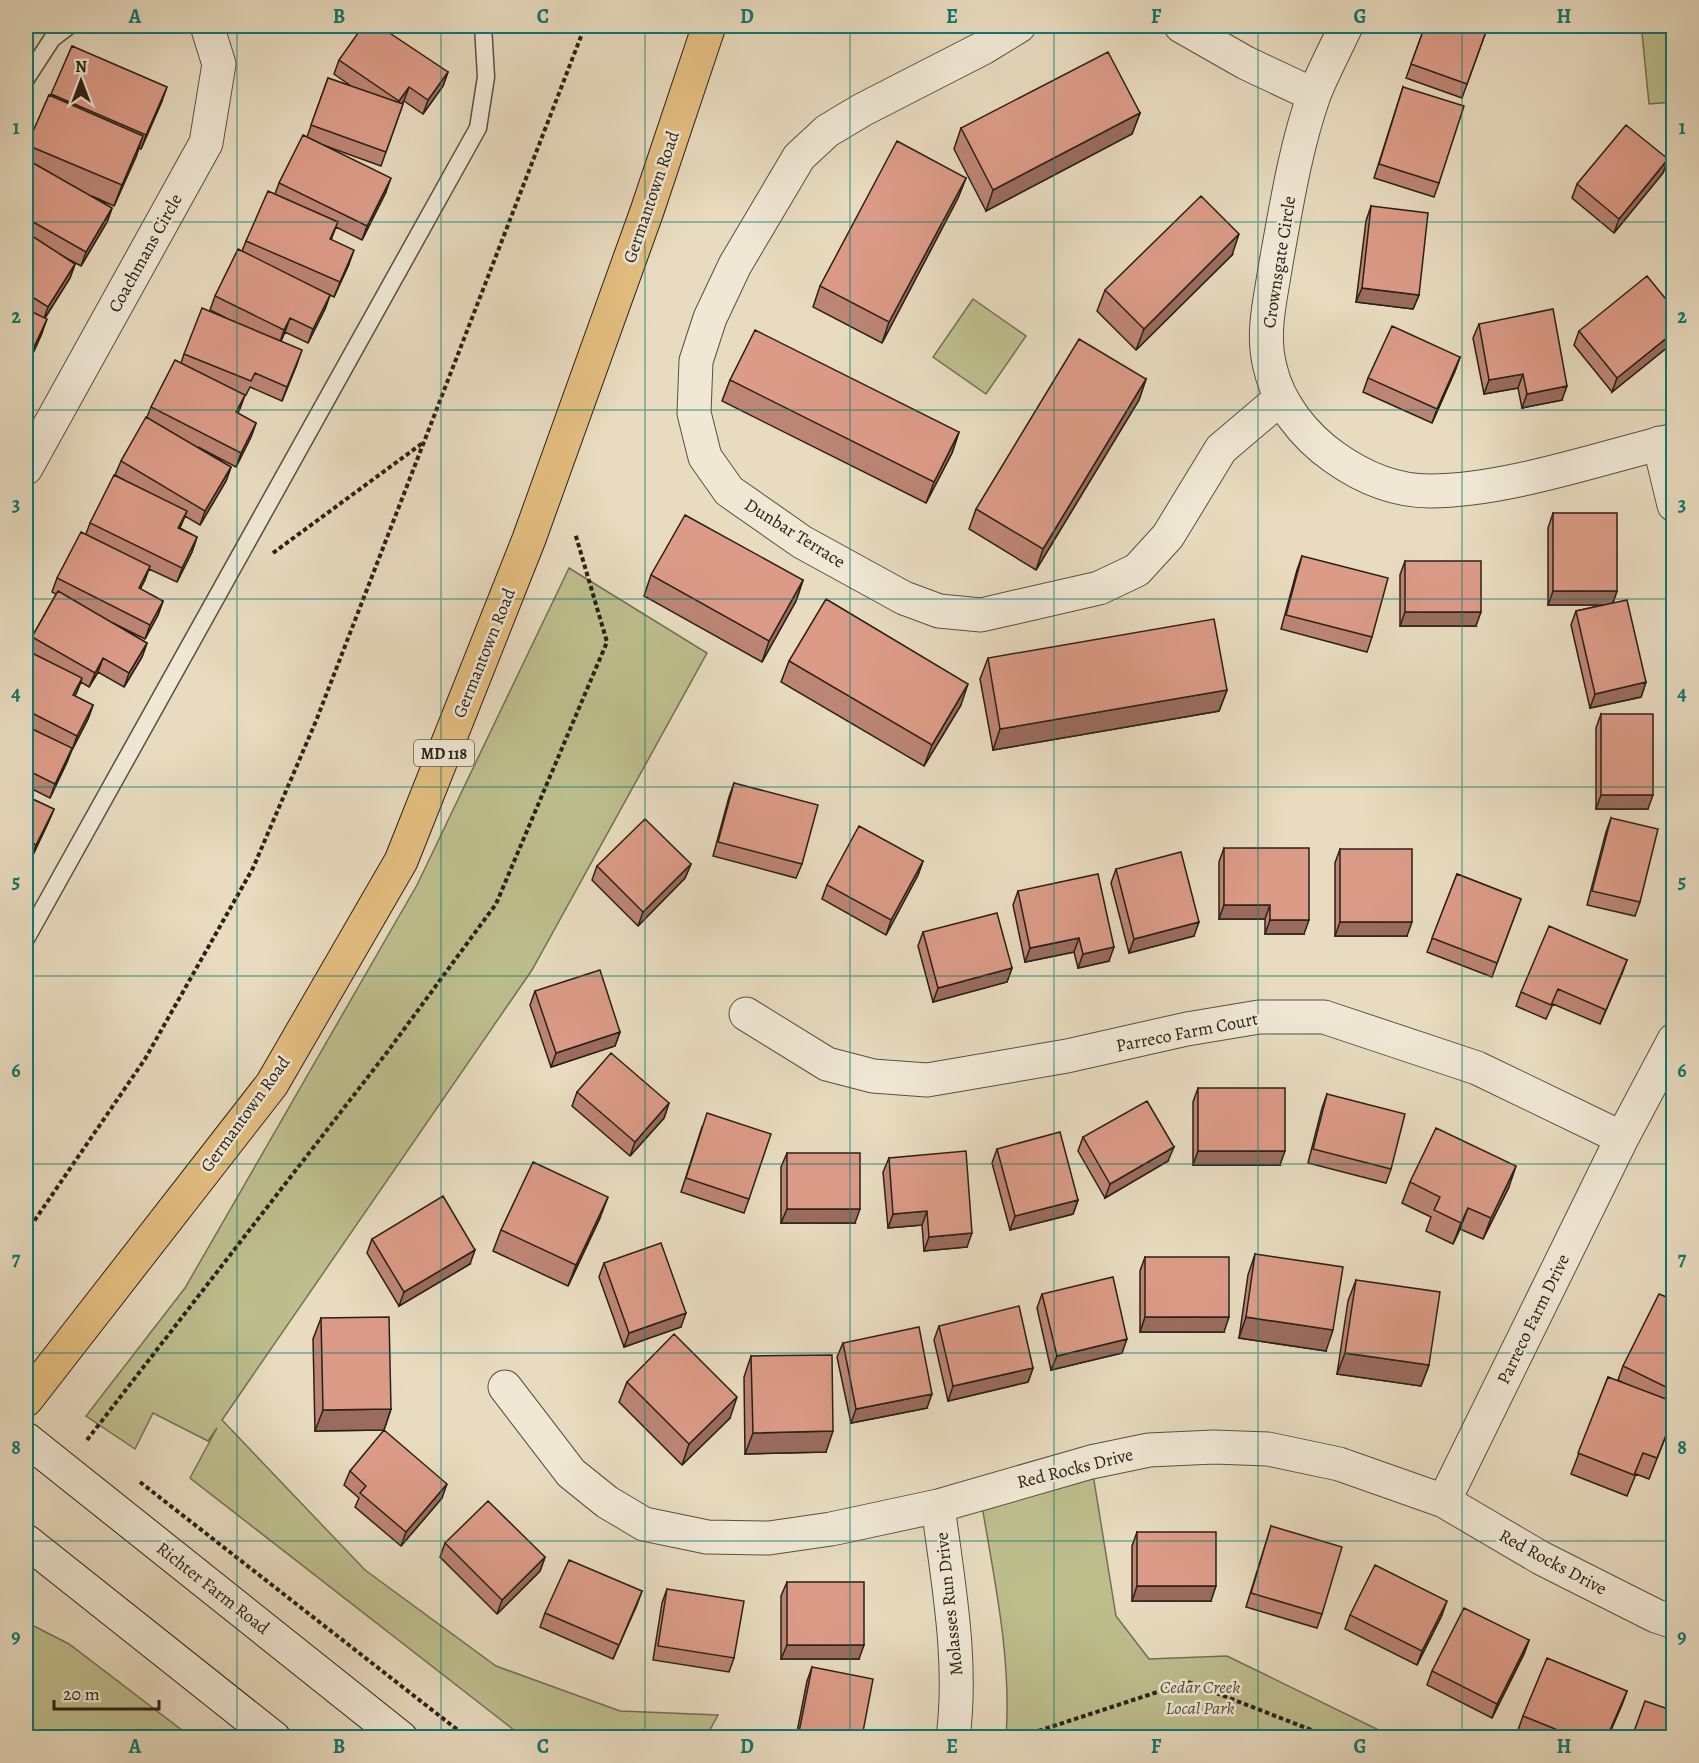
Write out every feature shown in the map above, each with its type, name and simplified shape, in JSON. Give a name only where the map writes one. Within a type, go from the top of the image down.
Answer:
[{"type":"main road","name":"Germantown Road","points":[[26,1400],[272,1084],[401,861],[529,539],[647,211],[709,26]]},
{"type":"street","name":"Coachmans Circle","points":[[26,468],[206,143],[219,64],[207,26]]},
{"type":"street","name":"Dunbar Terrace","points":[[1019,26],[983,48],[826,131],[799,157],[735,265],[710,318],[696,361],[694,413],[705,457],[729,491],[802,542],[904,598],[939,611],[981,615],[1099,588],[1137,570],[1168,536],[1221,449],[1281,398]]},
{"type":"street","points":[[1181,26],[1246,63],[1314,95]]},
{"type":"street","name":"Crownsgate Circle","points":[[1346,26],[1314,95],[1286,205],[1266,332],[1270,366],[1281,398],[1301,428],[1326,452],[1352,471],[1388,485],[1429,491],[1478,487],[1666,442]]},
{"type":"street","points":[[1666,442],[1674,505]]},
{"type":"street","name":"Parreco Farm Court","points":[[746,1014],[827,1064],[873,1076],[927,1080],[1067,1056],[1187,1029],[1259,1017],[1324,1017],[1477,1068],[1622,1138]]},
{"type":"street","name":"Parreco Farm Drive","points":[[1444,1501],[1622,1138],[1674,1040]]},
{"type":"street","name":"Red Rocks Drive","points":[[505,1387],[571,1473],[607,1502],[644,1524],[707,1537],[769,1538],[831,1529],[938,1506],[1091,1462],[1149,1450],[1214,1447],[1268,1449],[1339,1464],[1444,1501],[1541,1558],[1656,1616],[1674,1622]]},
{"type":"street","name":"Richter Farm Road","points":[[26,1438],[401,1737]]},
{"type":"street","name":"Molasses Run Drive","points":[[938,1506],[955,1632],[958,1701],[953,1737]]},
{"type":"street","points":[[26,1541],[274,1737]]},
{"type":"lane","points":[[26,79],[52,39],[69,26]]},
{"type":"lane","points":[[26,939],[478,128],[486,77],[483,26]]},
{"type":"path","points":[[26,1233],[146,1059],[253,868],[312,731],[585,26]]},
{"type":"path","points":[[266,558],[424,442]]},
{"type":"path","points":[[96,1448],[87,1440],[388,1052],[496,904],[607,642],[575,533]]},
{"type":"path","points":[[133,1477],[468,1737]]},
{"type":"path","points":[[1017,1737],[1188,1682],[1332,1737]]},
{"type":"green space","points":[[1673,30],[1673,102],[1649,104],[1642,33]]},
{"type":"green space","points":[[973,299],[1026,336],[986,394],[933,357]]},
{"type":"green space","points":[[569,568],[707,653],[532,970],[222,1420],[365,1570],[496,1666],[620,1711],[718,1715],[706,1737],[523,1737],[190,1478],[217,1428],[208,1441],[153,1413],[135,1449],[86,1416],[185,1288],[417,885]]},
{"type":"green space","name":"Cedar Creek Local Park","points":[[1091,1462],[1116,1616],[1149,1659],[1227,1656],[1393,1737],[1006,1737],[1004,1646],[980,1494]]},
{"type":"green space","points":[[26,1622],[69,1644],[191,1737],[26,1737]]},
{"type":"building","points":[[363,26],[379,26],[448,72],[428,100],[409,87],[399,101],[339,60]]},
{"type":"building","points":[[1425,26],[1488,26],[1467,84],[1411,64]]},
{"type":"building","points":[[72,46],[167,87],[146,135],[51,94]]},
{"type":"building","points":[[1108,52],[1140,113],[993,190],[961,128]]},
{"type":"building","points":[[328,78],[403,104],[386,152],[311,125]]},
{"type":"building","points":[[1403,87],[1464,106],[1439,183],[1379,164]]},
{"type":"building","points":[[49,95],[143,136],[122,185],[27,145]]},
{"type":"building","points":[[1626,125],[1668,159],[1619,219],[1577,184]]},
{"type":"building","points":[[303,135],[391,178],[367,226],[279,183]]},
{"type":"building","points":[[897,141],[966,178],[889,322],[820,286]]},
{"type":"building","points":[[26,159],[112,208],[86,252],[26,218]]},
{"type":"building","points":[[268,191],[338,222],[330,239],[354,250],[340,282],[246,241]]},
{"type":"building","points":[[1201,196],[1239,234],[1144,329],[1105,290]]},
{"type":"building","points":[[1371,206],[1428,213],[1419,295],[1362,288]]},
{"type":"building","points":[[26,232],[75,264],[48,307],[26,293]]},
{"type":"building","points":[[238,249],[330,295],[313,329],[290,318],[284,330],[215,296]]},
{"type":"building","points":[[1647,276],[1674,309],[1674,332],[1617,378],[1579,331]]},
{"type":"building","points":[[202,308],[302,350],[287,387],[255,373],[251,381],[184,354]]},
{"type":"building","points":[[26,309],[47,319],[27,362],[26,361]]},
{"type":"building","points":[[1553,309],[1567,386],[1527,394],[1523,374],[1489,380],[1479,324]]},
{"type":"building","points":[[1392,326],[1460,357],[1437,409],[1368,378]]},
{"type":"building","points":[[755,330],[959,432],[934,482],[730,380]]},
{"type":"building","points":[[1079,339],[1146,379],[1043,549],[976,509]]},
{"type":"building","points":[[175,360],[245,395],[236,412],[256,423],[241,453],[151,407]]},
{"type":"building","points":[[146,417],[231,467],[205,511],[121,461]]},
{"type":"building","points":[[114,475],[187,511],[178,528],[197,537],[182,568],[90,523]]},
{"type":"building","points":[[1553,513],[1617,513],[1617,591],[1553,591]]},
{"type":"building","points":[[685,515],[803,580],[769,641],[651,575]]},
{"type":"building","points":[[81,532],[150,566],[139,588],[163,601],[150,625],[57,578]]},
{"type":"building","points":[[1302,556],[1388,578],[1372,637],[1286,615]]},
{"type":"building","points":[[1405,561],[1481,561],[1481,612],[1405,612]]},
{"type":"building","points":[[58,591],[147,643],[129,673],[103,658],[95,673],[32,637]]},
{"type":"building","points":[[826,599],[968,684],[932,745],[789,661]]},
{"type":"building","points":[[1627,600],[1646,682],[1595,694],[1576,611]]},
{"type":"building","points":[[1214,619],[1227,690],[1000,729],[988,658]]},
{"type":"building","points":[[26,650],[82,678],[73,695],[93,705],[77,736],[26,710]]},
{"type":"building","points":[[1601,714],[1653,714],[1653,795],[1601,795]]},
{"type":"building","points":[[26,726],[72,748],[55,784],[29,771],[26,777]]},
{"type":"building","points":[[734,783],[818,805],[802,864],[718,842]]},
{"type":"building","points":[[26,796],[54,809],[36,845],[26,840]]},
{"type":"building","points":[[1611,818],[1658,829],[1640,902],[1592,891]]},
{"type":"building","points":[[645,819],[691,864],[643,912],[597,866]]},
{"type":"building","points":[[859,826],[923,861],[891,920],[827,885]]},
{"type":"building","points":[[1224,848],[1309,848],[1309,920],[1270,920],[1270,905],[1224,905]]},
{"type":"building","points":[[1340,849],[1412,849],[1412,922],[1340,922]]},
{"type":"building","points":[[1181,852],[1199,922],[1134,939],[1116,869]]},
{"type":"building","points":[[1098,874],[1114,947],[1083,954],[1079,938],[1030,948],[1018,891]]},
{"type":"building","points":[[1457,874],[1521,899],[1497,963],[1432,938]]},
{"type":"building","points":[[997,913],[1012,968],[938,988],[923,932]]},
{"type":"building","points":[[1549,926],[1627,960],[1606,1010],[1558,989],[1551,1005],[1521,992]]},
{"type":"building","points":[[600,970],[620,1032],[556,1053],[535,991]]},
{"type":"building","points":[[611,1053],[669,1103],[635,1142],[577,1092]]},
{"type":"building","points":[[1198,1088],[1285,1088],[1285,1151],[1198,1151]]},
{"type":"building","points":[[1327,1094],[1405,1114],[1391,1169],[1313,1149]]},
{"type":"building","points":[[1147,1101],[1174,1147],[1110,1184],[1083,1137]]},
{"type":"building","points":[[707,1113],[771,1134],[749,1199],[686,1178]]},
{"type":"building","points":[[1436,1128],[1516,1166],[1491,1218],[1468,1208],[1461,1223],[1434,1210],[1440,1197],[1410,1182]]},
{"type":"building","points":[[1060,1132],[1078,1200],[1015,1216],[997,1149]]},
{"type":"building","points":[[966,1151],[972,1233],[929,1237],[927,1211],[893,1214],[889,1158]]},
{"type":"building","points":[[787,1153],[860,1153],[860,1209],[787,1209]]},
{"type":"building","points":[[533,1162],[608,1197],[576,1265],[501,1230]]},
{"type":"building","points":[[443,1196],[475,1250],[404,1292],[372,1239]]},
{"type":"building","points":[[661,1243],[686,1313],[629,1333],[604,1263]]},
{"type":"building","points":[[1255,1254],[1343,1267],[1333,1330],[1246,1317]]},
{"type":"building","points":[[1145,1257],[1229,1257],[1229,1317],[1145,1317]]},
{"type":"building","points":[[1113,1277],[1127,1339],[1057,1356],[1042,1294]]},
{"type":"building","points":[[1356,1280],[1440,1292],[1429,1365],[1345,1353]]},
{"type":"building","points":[[1659,1294],[1674,1300],[1674,1391],[1623,1366]]},
{"type":"building","points":[[1019,1306],[1033,1368],[953,1386],[939,1326]]},
{"type":"building","points":[[389,1317],[391,1409],[323,1410],[321,1318]]},
{"type":"building","points":[[919,1327],[932,1394],[856,1409],[843,1343]]},
{"type":"building","points":[[674,1334],[737,1397],[689,1444],[627,1382]]},
{"type":"building","points":[[832,1355],[833,1431],[753,1433],[751,1356]]},
{"type":"building","points":[[1608,1377],[1674,1402],[1674,1415],[1657,1458],[1643,1453],[1634,1475],[1578,1453]]},
{"type":"building","points":[[384,1430],[447,1484],[406,1532],[360,1493],[366,1486],[350,1471]]},
{"type":"building","points":[[488,1501],[545,1557],[502,1600],[445,1543]]},
{"type":"building","points":[[1271,1526],[1342,1547],[1322,1614],[1251,1593]]},
{"type":"building","points":[[1137,1532],[1216,1532],[1216,1586],[1137,1586]]},
{"type":"building","points":[[569,1560],[642,1591],[619,1645],[545,1613]]},
{"type":"building","points":[[1375,1565],[1447,1601],[1422,1651],[1350,1615]]},
{"type":"building","points":[[787,1582],[864,1582],[864,1645],[787,1645]]},
{"type":"building","points":[[667,1589],[744,1601],[734,1658],[658,1646]]},
{"type":"building","points":[[1464,1608],[1529,1640],[1497,1704],[1432,1671]]},
{"type":"building","points":[[1547,1658],[1627,1691],[1607,1737],[1575,1737],[1523,1716]]},
{"type":"building","points":[[812,1667],[873,1679],[862,1737],[798,1737]]},
{"type":"building","points":[[1645,1701],[1674,1711],[1674,1737],[1632,1737]]}]
